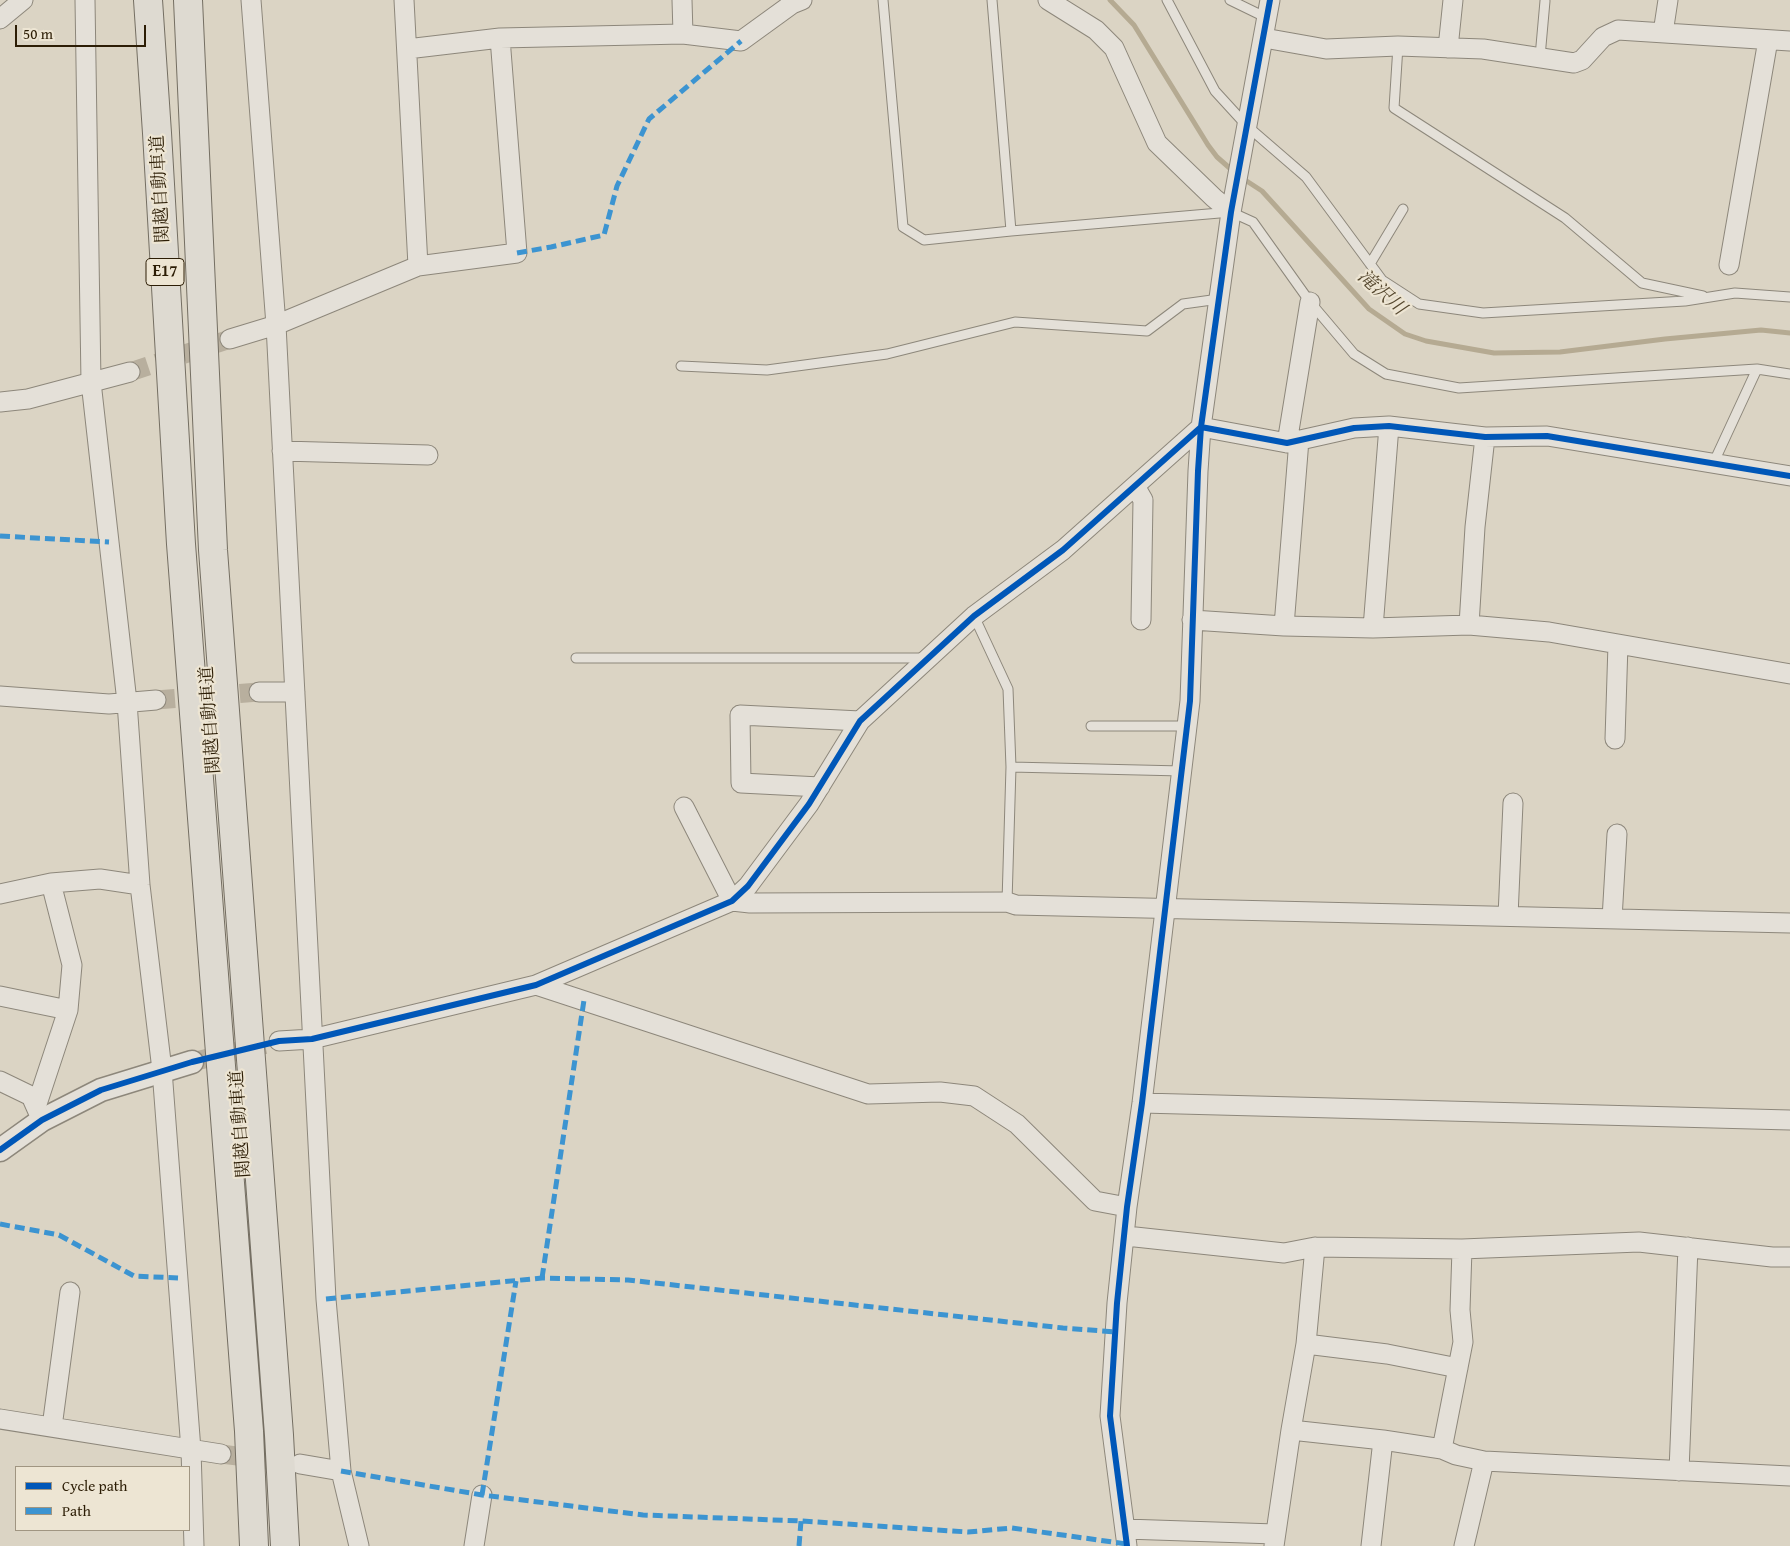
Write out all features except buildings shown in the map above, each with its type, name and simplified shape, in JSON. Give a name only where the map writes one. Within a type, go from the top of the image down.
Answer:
[{"type":"highway","name":"関越自動車道","points":[[148,0],[181,544],[249,1431],[254,1546]]},
{"type":"highway","name":"関越自動車道","points":[[188,0],[213,550],[279,1435],[285,1546]]},
{"type":"street","points":[[0,19],[24,0]]},
{"type":"street","points":[[85,0],[91,382],[127,702],[140,885],[162,1070],[192,1450],[194,1546]]},
{"type":"street","points":[[251,0],[276,326],[326,1299],[341,1470],[359,1546]]},
{"type":"street","points":[[404,0],[418,266]]},
{"type":"street","points":[[682,0],[683,34]]},
{"type":"street","points":[[407,49],[500,38],[683,34],[741,41],[792,4],[802,0]]},
{"type":"street","points":[[1048,0],[1096,30],[1114,48],[1138,104],[1158,143],[1214,198],[1232,212]]},
{"type":"street","points":[[1448,48],[1453,0]]},
{"type":"street","points":[[1663,33],[1668,0]]},
{"type":"street","points":[[1269,9],[1232,212],[1201,427],[1197,481],[1190,701],[1117,1303],[1110,1416],[1126,1537],[1274,1540],[1306,1344],[1315,1247]]},
{"type":"street","points":[[1264,38],[1326,49],[1398,46],[1483,49],[1574,63],[1582,60],[1604,37],[1618,30],[1790,41]]},
{"type":"street","points":[[230,339],[276,326],[418,266],[517,253],[500,38]]},
{"type":"street","points":[[1729,265],[1768,40]]},
{"type":"street","points":[[1284,626],[1293,441],[1310,302]]},
{"type":"street","points":[[0,402],[28,399],[130,372]]},
{"type":"street","points":[[1201,427],[1293,441],[1354,428],[1389,426],[1485,437],[1548,436],[1790,476]]},
{"type":"street","points":[[1373,628],[1389,426]]},
{"type":"street","points":[[279,1041],[312,1039],[536,985],[732,901],[748,886],[809,804],[860,721],[974,616],[1063,550],[1201,427]]},
{"type":"street","points":[[1469,625],[1475,527],[1485,437]]},
{"type":"street","points":[[282,451],[428,455]]},
{"type":"street","points":[[1135,486],[1143,500],[1141,620]]},
{"type":"street","points":[[1192,620],[1284,626],[1373,628],[1469,625],[1549,632],[1790,674]]},
{"type":"street","points":[[1615,739],[1618,644]]},
{"type":"street","points":[[259,692],[295,692]]},
{"type":"street","points":[[0,696],[109,704],[156,700]]},
{"type":"street","points":[[820,788],[741,783],[740,715],[860,721]]},
{"type":"street","points":[[1508,916],[1512,803]]},
{"type":"street","points":[[684,807],[732,901]]},
{"type":"street","points":[[1612,919],[1617,834]]},
{"type":"street","points":[[0,894],[51,883],[100,879],[140,885]]},
{"type":"street","points":[[39,1114],[68,1010],[72,965],[51,883]]},
{"type":"street","points":[[732,901],[782,904],[1007,902],[1016,905],[1790,923]]},
{"type":"street","points":[[536,985],[868,1094],[940,1092],[974,1096],[1017,1124],[1095,1201],[1128,1207]]},
{"type":"street","points":[[0,996],[68,1010]]},
{"type":"street","points":[[0,1150],[39,1114],[101,1090],[192,1062]]},
{"type":"street","points":[[0,1081],[31,1096],[39,1114]]},
{"type":"street","points":[[1142,1103],[1790,1120]]},
{"type":"street","points":[[1126,1236],[1284,1253],[1315,1247],[1462,1249],[1639,1242],[1772,1258],[1790,1257]]},
{"type":"street","points":[[1679,1471],[1688,1247]]},
{"type":"street","points":[[1442,1449],[1463,1342],[1460,1310],[1462,1249]]},
{"type":"street","points":[[52,1427],[70,1292]]},
{"type":"street","points":[[1306,1344],[1388,1354],[1458,1368]]},
{"type":"street","points":[[0,1419],[221,1454]]},
{"type":"street","points":[[1291,1430],[1383,1440],[1442,1449],[1456,1455],[1484,1461],[1790,1476]]},
{"type":"street","points":[[1371,1546],[1383,1440]]},
{"type":"street","points":[[1464,1546],[1484,1461]]},
{"type":"street","points":[[300,1464],[341,1470]]},
{"type":"street","points":[[474,1546],[482,1495]]},
{"type":"lane","points":[[883,0],[903,227],[924,240],[1011,230],[1232,212],[1253,222],[1310,302],[1354,354],[1386,374],[1459,388],[1756,369],[1790,374]]},
{"type":"lane","points":[[992,0],[1011,230]]},
{"type":"lane","points":[[1167,0],[1215,90],[1247,126],[1306,177],[1382,280],[1419,304],[1483,313],[1684,301],[1735,293],[1790,297]]},
{"type":"lane","points":[[1230,0],[1269,9]]},
{"type":"lane","points":[[1540,57],[1545,1]]},
{"type":"lane","points":[[1398,46],[1394,108],[1565,218],[1642,282],[1709,297]]},
{"type":"lane","points":[[1370,264],[1403,209]]},
{"type":"lane","points":[[681,366],[766,370],[887,354],[1015,322],[1146,331],[1183,304],[1219,299]]},
{"type":"lane","points":[[1713,464],[1756,369]]},
{"type":"lane","points":[[974,616],[1008,689],[1012,767],[1007,902]]},
{"type":"lane","points":[[576,658],[928,658]]},
{"type":"lane","points":[[1091,726],[1187,726]]},
{"type":"lane","points":[[1012,767],[1182,771]]},
{"type":"waterway","name":"滝沢川","points":[[1110,0],[1134,25],[1208,145],[1217,157],[1233,171]]},
{"type":"waterway","name":"滝沢川","points":[[1242,178],[1262,191],[1369,309],[1405,334],[1426,341],[1494,353],[1560,352],[1761,330],[1790,333]]},
{"type":"tunnel","points":[[130,372],[230,339]]},
{"type":"tunnel","points":[[156,700],[259,692]]},
{"type":"tunnel","points":[[192,1062],[279,1041]]},
{"type":"tunnel","points":[[221,1454],[292,1463]]},
{"type":"marked path","points":[[517,253],[604,235],[617,186],[649,119],[741,41]]},
{"type":"marked path","points":[[0,536],[109,542]]},
{"type":"marked path","points":[[542,1278],[584,1000]]},
{"type":"marked path","points":[[0,1224],[59,1235],[134,1276],[178,1278]]},
{"type":"marked path","points":[[326,1299],[542,1278],[628,1280],[1063,1328],[1116,1332]]},
{"type":"marked path","points":[[482,1495],[516,1281]]},
{"type":"marked path","points":[[341,1471],[482,1495],[643,1515],[801,1521],[968,1532],[1012,1528],[1127,1544]]},
{"type":"marked path","points":[[799,1546],[801,1521]]},
{"type":"cycle path","points":[[1127,1546],[1110,1416],[1117,1303],[1127,1207],[1142,1103],[1190,701],[1201,427],[1231,212],[1270,0]]},
{"type":"cycle path","points":[[0,1150],[42,1120],[101,1090],[192,1062],[279,1041],[312,1039],[536,985],[732,901],[748,886],[809,804],[860,721],[974,616],[1063,550],[1201,427],[1287,443],[1354,428],[1389,426],[1485,437],[1547,436],[1790,476]]}]
